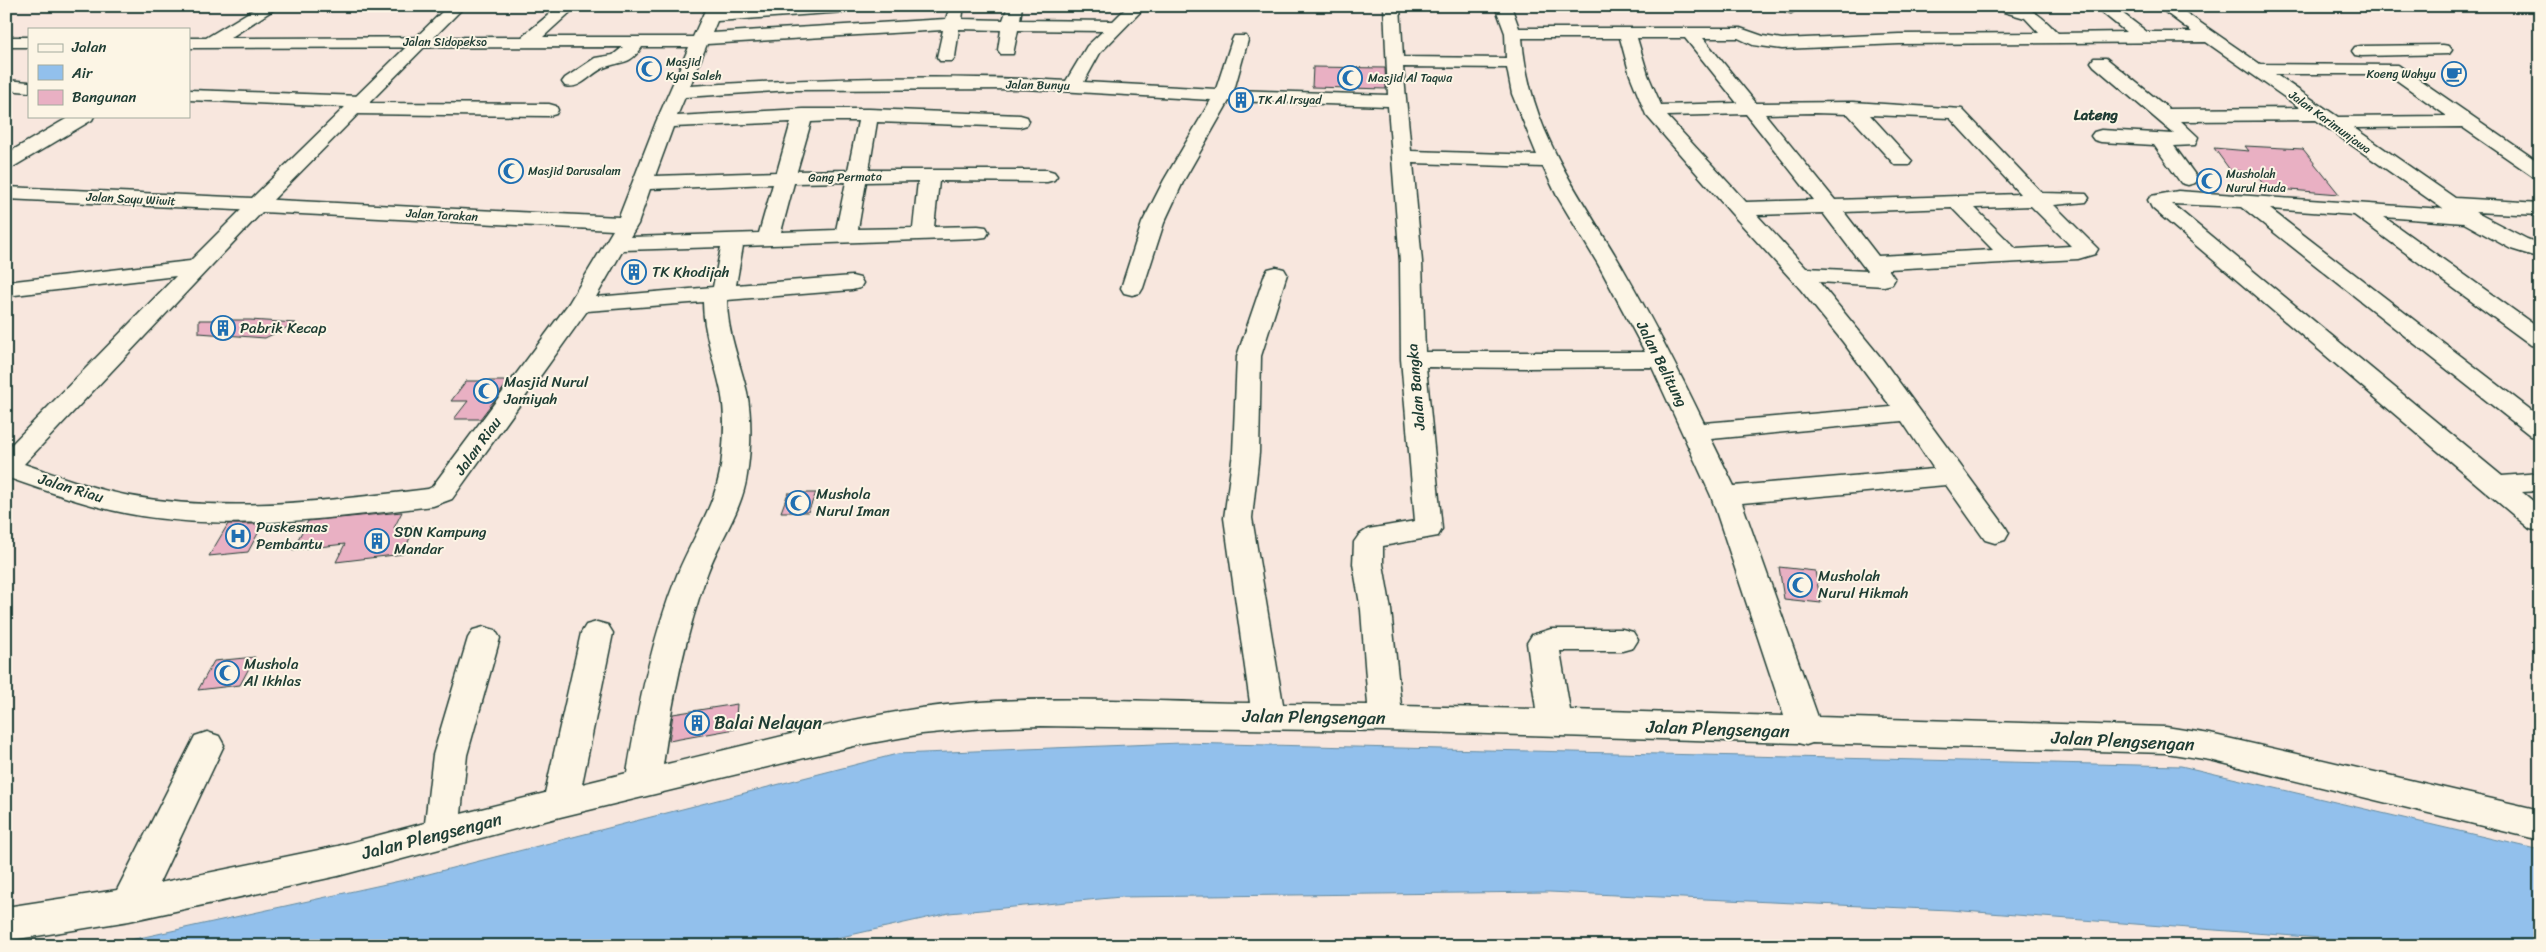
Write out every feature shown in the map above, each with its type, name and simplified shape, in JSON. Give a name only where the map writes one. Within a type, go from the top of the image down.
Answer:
[{"type":"street","points":[[190,54],[271,6]]},
{"type":"street","points":[[6,467],[257,205],[457,6]]},
{"type":"street","points":[[527,42],[569,6]]},
{"type":"street","points":[[946,57],[952,24],[958,6]]},
{"type":"street","points":[[1007,50],[1010,25],[1016,6]]},
{"type":"street","points":[[1073,85],[1088,56],[1138,6]]},
{"type":"street","name":"Jalan Bangka","points":[[1386,718],[1368,557],[1370,542],[1373,538],[1428,529],[1429,522],[1413,360],[1411,262],[1394,62],[1392,6]]},
{"type":"street","name":"Jalan Belitung","points":[[1503,6],[1513,33],[1515,63],[1529,115],[1550,161],[1582,222],[1608,264],[1661,359],[1725,496],[1806,732]]},
{"type":"street","points":[[2011,6],[2010,9],[2013,11],[2031,15],[2053,38]]},
{"type":"street","points":[[2102,6],[2142,37]]},
{"type":"street","name":"Jalan Karimunjawa","points":[[2165,6],[2232,52],[2259,61],[2326,118],[2469,217],[2498,233],[2540,251]]},
{"type":"street","points":[[707,26],[844,8]]},
{"type":"street","points":[[893,27],[895,10]]},
{"type":"street","points":[[707,26],[893,27],[952,24],[1116,26]]},
{"type":"street","name":"Jalan Sidopekso","points":[[190,43],[640,42],[707,26]]},
{"type":"street","name":"Jalan Riau","points":[[6,467],[92,496],[140,507],[193,513],[279,512],[433,497],[442,493],[580,305],[621,234],[644,183],[665,122],[707,26]]},
{"type":"street","points":[[1628,32],[1639,75],[1653,111],[1738,209],[1832,312],[1909,413],[1951,476],[1995,533]]},
{"type":"street","points":[[1513,33],[1742,33],[1758,41],[1782,44],[1899,39],[2210,37]]},
{"type":"street","points":[[1690,33],[1829,206],[1884,279],[1799,274]]},
{"type":"street","points":[[1132,288],[1154,223],[1174,180],[1223,95],[1240,40]]},
{"type":"street","points":[[6,42],[28,42]]},
{"type":"street","points":[[572,82],[602,61],[620,60],[640,42]]},
{"type":"street","points":[[2342,52],[2443,50]]},
{"type":"street","points":[[2259,61],[2388,68],[2396,71],[2540,172]]},
{"type":"street","points":[[1394,62],[1515,63]]},
{"type":"street","points":[[2100,62],[2164,115],[2190,140],[2100,136]]},
{"type":"street","points":[[6,85],[28,86]]},
{"type":"street","name":"Jalan Bunyu","points":[[678,92],[791,85],[1073,85],[1223,95],[1398,101]]},
{"type":"street","points":[[190,94],[358,105],[549,110]]},
{"type":"street","points":[[1653,111],[1749,107],[1853,108],[1955,114],[2036,199],[2087,249],[2082,252],[1873,263]]},
{"type":"street","points":[[1853,108],[1902,161]]},
{"type":"street","points":[[665,122],[803,115],[869,115],[1020,121]]},
{"type":"street","points":[[768,238],[803,115]]},
{"type":"street","points":[[846,236],[869,115]]},
{"type":"street","points":[[2164,115],[2465,121]]},
{"type":"street","points":[[6,162],[82,118]]},
{"type":"street","points":[[2160,140],[2188,179]]},
{"type":"street","points":[[1403,157],[1550,161]]},
{"type":"street","points":[[923,233],[929,175]]},
{"type":"street","name":"Gang Permata","points":[[644,183],[858,176],[1047,176]]},
{"type":"street","name":"Jalan Sayu Wiwit","points":[[6,193],[257,205]]},
{"type":"street","points":[[2469,217],[2168,197],[2158,200],[2158,204],[2540,522]]},
{"type":"street","points":[[1738,209],[2079,198]]},
{"type":"street","points":[[2254,202],[2540,414]]},
{"type":"street","points":[[2254,202],[2540,430]]},
{"type":"street","points":[[1959,203],[2012,256]]},
{"type":"street","points":[[2450,204],[2540,209]]},
{"type":"street","name":"Jalan Tarakan","points":[[257,205],[621,234],[734,239],[978,232]]},
{"type":"street","points":[[2360,209],[2540,340]]},
{"type":"street","points":[[642,785],[651,722],[676,621],[693,571],[730,494],[733,477],[735,402],[714,315],[734,239]]},
{"type":"street","points":[[6,289],[198,267]]},
{"type":"street","points":[[1268,716],[1238,518],[1246,453],[1249,356],[1276,274]]},
{"type":"street","points":[[580,305],[852,283]]},
{"type":"street","points":[[1413,360],[1554,361],[1661,359]]},
{"type":"street","points":[[1696,432],[1909,413]]},
{"type":"street","points":[[1725,496],[1951,476]]},
{"type":"street","points":[[2495,485],[2540,482]]},
{"type":"street","points":[[560,803],[597,633]]},
{"type":"street","points":[[442,834],[445,788],[450,755],[484,638]]},
{"type":"street","points":[[1555,724],[1543,643],[1551,640],[1622,640]]},
{"type":"street","name":"Jalan Plengsengan","points":[[6,924],[129,906],[328,863],[560,803],[854,733],[888,726],[982,715],[1386,718],[1806,732],[2070,737],[2186,742],[2540,825]]},
{"type":"street","points":[[129,906],[207,745]]},
{"type":"water","points":[[1181,743],[2181,766],[2540,850],[2540,946],[2375,946],[2347,940],[1950,910],[1549,892],[1121,897],[949,913],[801,946],[103,946],[413,878],[897,754]]},
{"type":"building","name":"Masjid Al Taqwa","points":[[1313,67],[1385,68],[1386,89],[1312,87]]},
{"type":"building","points":[[2245,146],[2303,149],[2339,194],[2266,188],[2255,173],[2230,170],[2214,148],[2249,151]]},
{"type":"building","name":"Pabrik Kecap","points":[[199,320],[250,320],[296,323],[265,338],[199,333]]},
{"type":"building","name":"Masjid Nurul Jamiyah","points":[[466,381],[509,381],[480,419],[454,419],[468,401],[451,401]]},
{"type":"building","name":"Mushola Nurul Iman","points":[[788,493],[816,493],[808,512],[781,512]]},
{"type":"building","name":"SDN Kampung Mandar","points":[[402,512],[394,528],[415,526],[403,554],[336,562],[345,544],[292,550],[308,521]]},
{"type":"building","name":"Puskesmas Pembantu","points":[[228,524],[263,524],[248,552],[209,556]]},
{"type":"building","name":"Musholah Nurul Hikmah","points":[[1779,567],[1815,571],[1821,603],[1784,599]]},
{"type":"building","name":"Mushola Al Ikhlas","points":[[255,657],[240,685],[198,690],[214,661]]},
{"type":"building","name":"Balai Nelayan","points":[[737,704],[735,729],[669,741],[673,714]]},
{"type":"place","name":"Masjid Kyai Saleh","points":[[649,69]]},
{"type":"place","name":"Koeng Wahyu","points":[[2454,74]]},
{"type":"place","name":"Masjid Al Taqwa","points":[[1350,78]]},
{"type":"place","name":"TK Al Irsyad","points":[[1241,100]]},
{"type":"place","name":"Masjid Darusalam","points":[[511,171]]},
{"type":"place","name":"Musholah Nurul Huda","points":[[2209,181]]},
{"type":"place","name":"TK Khodijah","points":[[634,272]]},
{"type":"place","name":"Pabrik Kecap","points":[[223,328]]},
{"type":"place","name":"Masjid Nurul Jamiyah","points":[[486,391]]},
{"type":"place","name":"Mushola Nurul Iman","points":[[798,503]]},
{"type":"place","name":"Puskesmas Pembantu","points":[[238,536]]},
{"type":"place","name":"SDN Kampung Mandar","points":[[377,541]]},
{"type":"place","name":"Musholah Nurul Hikmah","points":[[1800,585]]},
{"type":"place","name":"Mushola Al Ikhlas","points":[[227,673]]},
{"type":"place","name":"Balai Nelayan","points":[[697,723]]},
{"type":"district","name":"Lateng","points":[[2096,115]]}]
